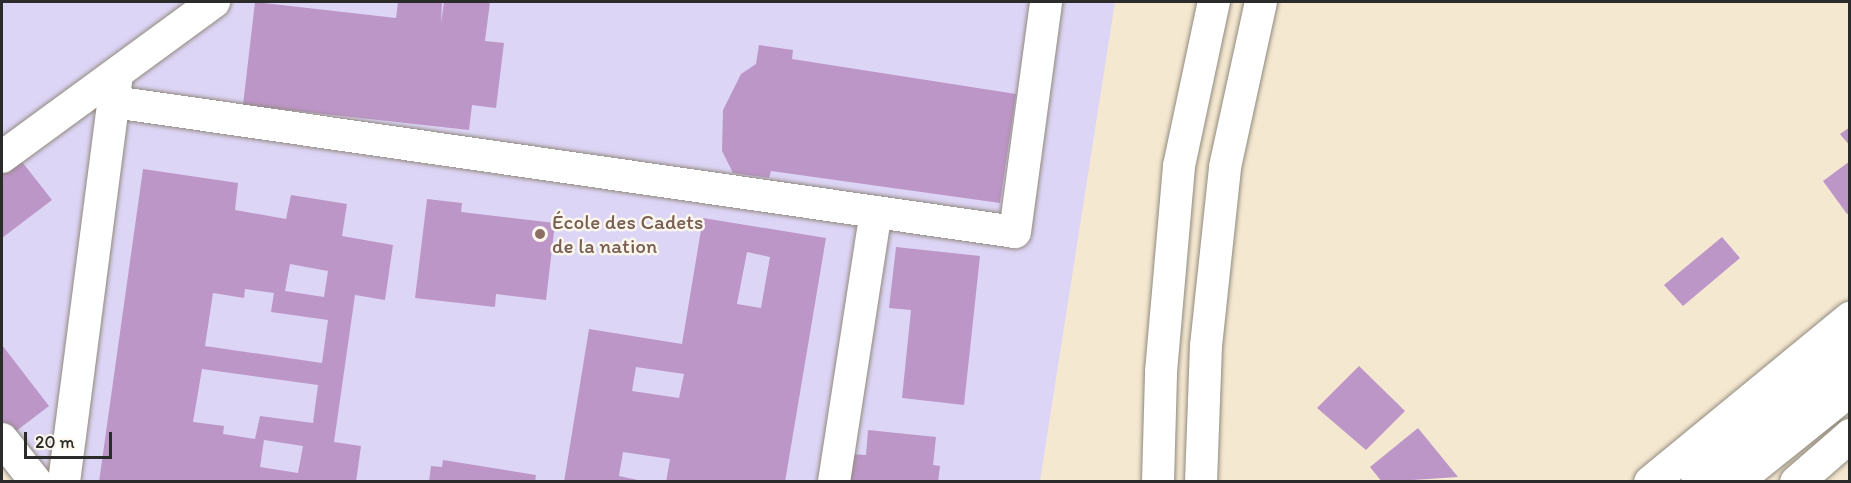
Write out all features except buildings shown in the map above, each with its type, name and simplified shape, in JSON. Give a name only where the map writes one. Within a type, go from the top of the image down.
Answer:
[{"type":"main road","points":[[1650,482],[1850,318]]},
{"type":"main road","points":[[1697,482],[1850,356]]},
{"type":"main road","points":[[1734,482],[1850,389]]},
{"type":"main road","points":[[1796,482],[1850,435]]},
{"type":"main road","points":[[1821,482],[1850,456]]},
{"type":"street","points":[[2,157],[115,88],[214,2]]},
{"type":"street","points":[[115,88],[876,212],[1015,232],[1046,2]]},
{"type":"street","points":[[1158,482],[1161,360],[1179,166],[1214,2]]},
{"type":"street","points":[[1201,482],[1206,346],[1225,167],[1261,2]]},
{"type":"street","points":[[64,482],[115,88]]},
{"type":"street","points":[[834,482],[876,212]]},
{"type":"street","points":[[2,439],[36,482]]},
{"type":"shaded area","name":"École des Cadets de la nation","points":[[2,2],[1115,2],[1040,481],[14,481],[2,467]]},
{"type":"place","name":"École des Cadets de la nation","points":[[540,234]]}]
